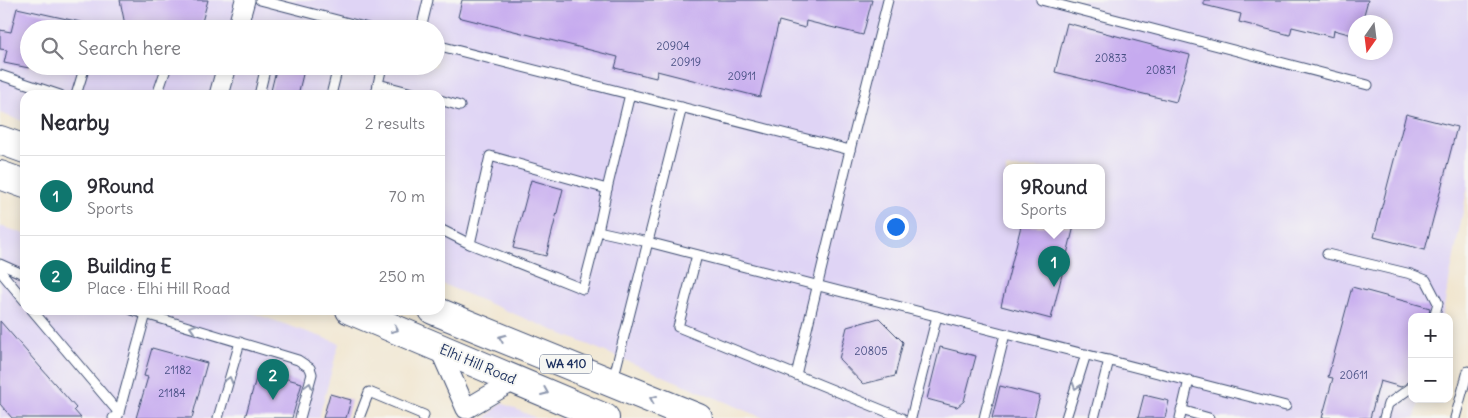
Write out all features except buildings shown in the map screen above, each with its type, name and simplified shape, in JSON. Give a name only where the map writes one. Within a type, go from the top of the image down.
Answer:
[{"type":"main road","points":[[0,140],[20,147]]},
{"type":"main road","points":[[0,175],[20,182]]},
{"type":"main road","name":"Elhi Hill Road","points":[[362,315],[605,418]]},
{"type":"main road","name":"WA 410","points":[[445,315],[698,418]]},
{"type":"street","points":[[239,20],[245,0]]},
{"type":"street","points":[[220,90],[225,75]]},
{"type":"street","points":[[439,348],[464,414],[515,380]]},
{"type":"lane","points":[[260,0],[337,20]]},
{"type":"lane","points":[[423,20],[428,0]]},
{"type":"lane","points":[[796,375],[888,0]]},
{"type":"lane","points":[[1041,0],[1368,85]]},
{"type":"lane","points":[[445,47],[850,150]]},
{"type":"lane","points":[[0,75],[45,90]]},
{"type":"lane","points":[[78,90],[82,75]]},
{"type":"lane","points":[[159,90],[164,75]]},
{"type":"lane","points":[[260,90],[264,75]]},
{"type":"lane","points":[[332,90],[336,75]]},
{"type":"lane","points":[[377,90],[380,75]]},
{"type":"lane","points":[[378,84],[401,90]]},
{"type":"lane","points":[[445,232],[470,244],[583,289],[630,94]]},
{"type":"lane","points":[[445,102],[460,106]]},
{"type":"lane","points":[[612,382],[682,107]]},
{"type":"lane","points":[[470,244],[490,156],[608,189]]},
{"type":"lane","points":[[598,231],[648,242],[1286,406]]},
{"type":"lane","points":[[1327,254],[1411,274],[1426,280],[1438,303],[1435,313]]},
{"type":"lane","points":[[697,255],[678,327],[902,418]]},
{"type":"lane","points":[[0,264],[20,273]]},
{"type":"lane","points":[[0,271],[20,295]]},
{"type":"lane","points":[[36,315],[117,416]]},
{"type":"lane","points":[[117,416],[145,315]]},
{"type":"lane","points":[[155,315],[298,360],[310,368],[312,374],[300,418]]},
{"type":"lane","points":[[911,418],[936,316]]},
{"type":"lane","points":[[984,418],[1005,334]]},
{"type":"lane","points":[[218,418],[240,342]]},
{"type":"lane","points":[[1066,418],[1086,354]]},
{"type":"lane","points":[[1094,418],[1109,360]]},
{"type":"lane","points":[[1455,418],[1468,372]]},
{"type":"lane","points":[[1189,380],[1180,414],[1208,418]]},
{"type":"lane","points":[[1384,418],[1388,404],[1408,390]]},
{"type":"lane","points":[[359,418],[370,392],[424,415],[422,418]]},
{"type":"shaded area","points":[[0,0],[1468,0],[1468,186],[1443,313],[1408,313],[1408,403],[1419,403],[1415,418],[764,418],[445,285],[445,90],[20,90],[20,120],[0,113]]},
{"type":"shaded area","points":[[0,226],[20,232],[20,315],[258,315],[339,343],[319,418],[0,418]]},
{"type":"shaded area","points":[[502,403],[536,418],[485,418]]},
{"type":"place","name":"9Round","points":[[1054,287]]},
{"type":"place","name":"Building E","points":[[273,400]]}]
